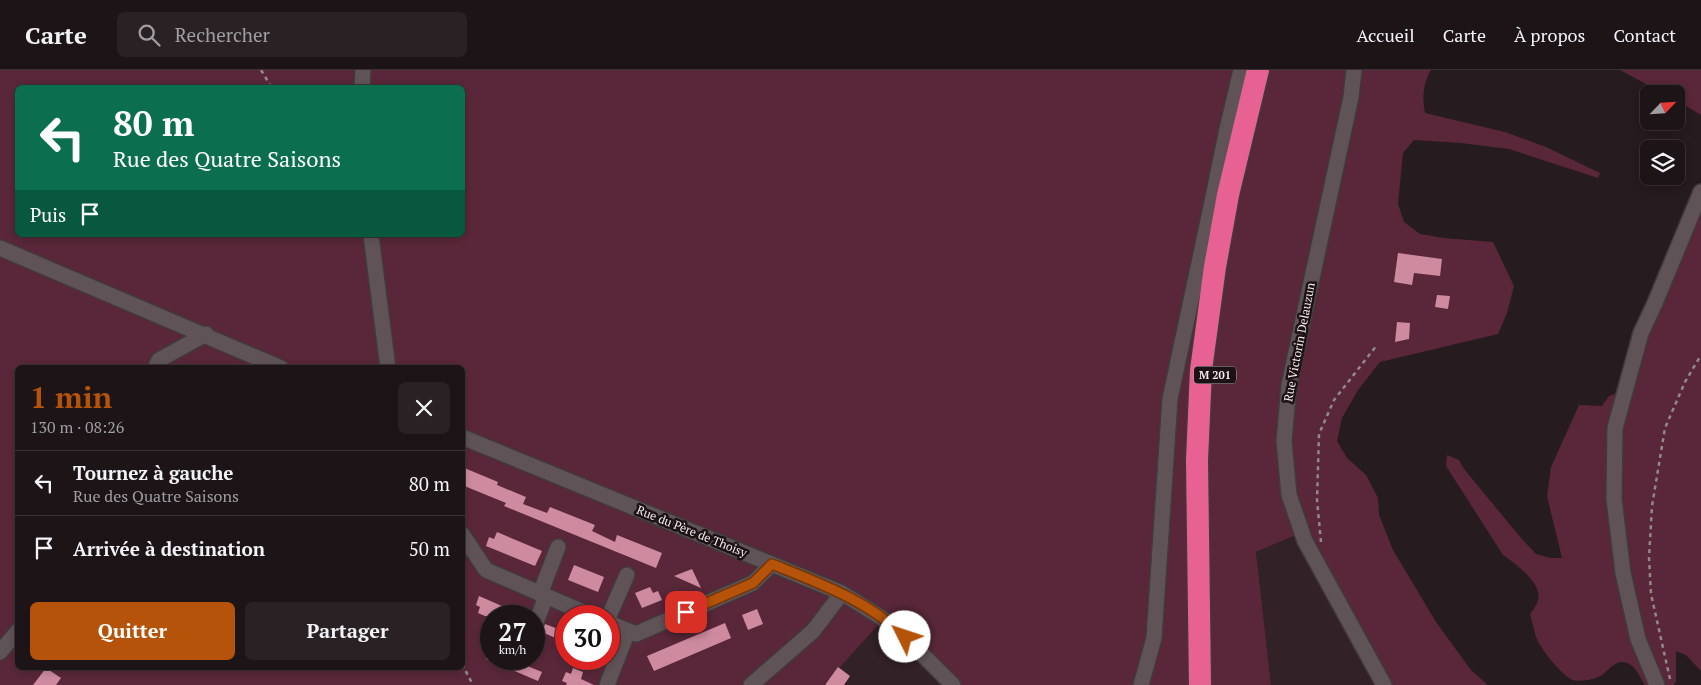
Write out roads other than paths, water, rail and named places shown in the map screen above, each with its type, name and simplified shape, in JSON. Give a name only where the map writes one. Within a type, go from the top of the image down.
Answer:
[{"type":"highway","name":"M 201","points":[[1200,685],[1197,460],[1201,370],[1228,195],[1258,70]]},
{"type":"highway","name":"M 201","points":[[1212,685],[1211,464],[1219,325],[1225,280],[1241,196],[1271,70]]},
{"type":"street","points":[[362,85],[363,70]]},
{"type":"street","points":[[1141,685],[1154,638],[1170,399],[1226,128],[1241,70]]},
{"type":"street","name":"Rue Victorin Delauzun","points":[[1354,70],[1351,97],[1288,385],[1284,441],[1288,495],[1305,541],[1384,685]]},
{"type":"street","points":[[1657,685],[1638,638],[1624,573],[1614,499],[1615,428],[1640,333],[1655,303],[1701,192]]},
{"type":"street","points":[[371,237],[388,365]]},
{"type":"street","points":[[0,248],[275,365]]},
{"type":"street","points":[[157,365],[159,360],[206,334]]},
{"type":"street","name":"Rue du Père de Thoisy","points":[[465,438],[842,593],[893,625],[953,685]]},
{"type":"street","points":[[465,538],[486,570],[565,605]]},
{"type":"street","points":[[540,605],[558,547]]},
{"type":"street","points":[[620,628],[636,634],[753,583],[772,564]]},
{"type":"street","points":[[614,605],[627,575]]},
{"type":"street","points":[[752,685],[813,631],[842,593]]},
{"type":"street","points":[[607,685],[628,631]]},
{"type":"street","points":[[0,652],[15,634]]}]
